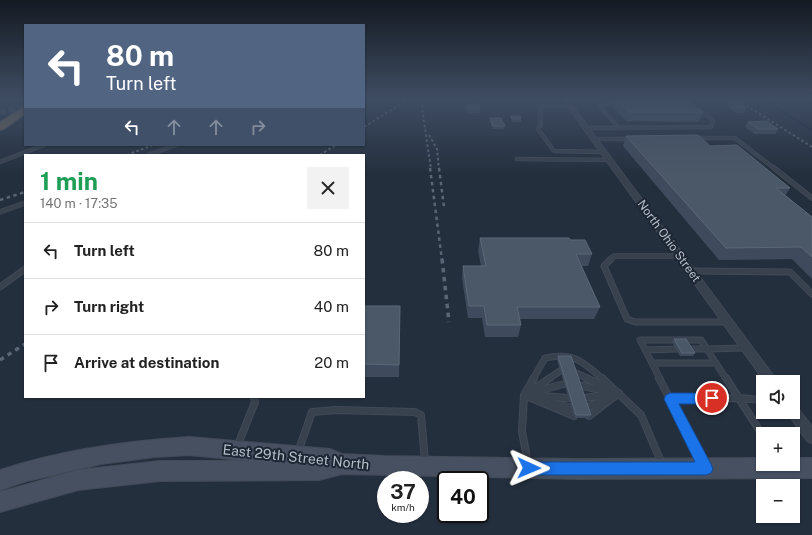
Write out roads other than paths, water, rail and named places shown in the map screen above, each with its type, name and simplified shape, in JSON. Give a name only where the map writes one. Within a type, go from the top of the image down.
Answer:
[{"type":"street","name":"North Ohio Street","points":[[585,125],[767,375]]},
{"type":"street","points":[[799,419],[812,437]]},
{"type":"street","name":"East 29th Street North","points":[[0,480],[27,471],[101,455],[155,448],[189,446],[232,460],[297,455],[330,459],[342,464],[426,467],[664,469],[756,467]]},
{"type":"street","points":[[0,502],[78,480],[160,471],[232,460],[319,470],[342,464]]},
{"type":"street","name":"East 29th Street North","points":[[800,467],[812,468]]},
{"type":"lane","points":[[540,125],[538,129],[554,151],[605,152]]},
{"type":"lane","points":[[617,125],[620,128]]},
{"type":"lane","points":[[587,128],[711,127],[712,125]]},
{"type":"lane","points":[[696,138],[735,138],[812,198]]},
{"type":"lane","points":[[595,139],[634,139]]},
{"type":"lane","points":[[0,162],[41,146]]},
{"type":"lane","points":[[151,154],[173,146]]},
{"type":"lane","points":[[517,159],[610,160]]},
{"type":"lane","points":[[0,212],[24,203]]},
{"type":"lane","points":[[680,256],[614,256],[604,266],[627,319],[635,322],[729,322]]},
{"type":"lane","points":[[0,287],[24,270]]},
{"type":"lane","points":[[692,271],[790,272],[812,294]]},
{"type":"lane","points":[[706,469],[640,340],[701,340],[757,427]]},
{"type":"lane","points":[[689,349],[748,348]]},
{"type":"lane","points":[[645,350],[677,349]]},
{"type":"lane","points":[[529,468],[522,431],[524,395],[545,358],[568,356],[582,361],[619,393],[641,416],[664,469]]},
{"type":"lane","points":[[652,363],[716,363]]},
{"type":"lane","points":[[524,395],[560,371]]},
{"type":"lane","points":[[574,372],[619,393]]},
{"type":"lane","points":[[524,395],[564,384]]},
{"type":"lane","points":[[578,385],[619,393]]},
{"type":"lane","points":[[583,398],[619,393]]},
{"type":"lane","points":[[586,408],[619,393]]},
{"type":"lane","points":[[589,416],[619,393]]},
{"type":"lane","points":[[524,395],[568,398]]},
{"type":"lane","points":[[524,395],[572,408]]},
{"type":"lane","points":[[524,395],[574,416]]},
{"type":"lane","points":[[232,460],[255,402],[254,398]]},
{"type":"lane","points":[[670,399],[739,398],[756,399]]},
{"type":"lane","points":[[297,455],[312,412],[336,410],[415,412],[421,415],[426,467]]},
{"type":"waterway","points":[[804,125],[812,130]]},
{"type":"railway","points":[[425,125],[431,169]]},
{"type":"railway","points":[[777,125],[812,147]]},
{"type":"railway","points":[[429,135],[437,149],[439,169]]},
{"type":"railway","points":[[130,154],[150,146]]},
{"type":"railway","points":[[322,154],[334,146]]},
{"type":"railway","points":[[430,168],[442,260]]},
{"type":"railway","points":[[439,168],[444,207]]},
{"type":"railway","points":[[0,200],[24,192]]},
{"type":"railway","points":[[442,259],[449,322]]},
{"type":"railway","points":[[0,360],[24,345]]}]
